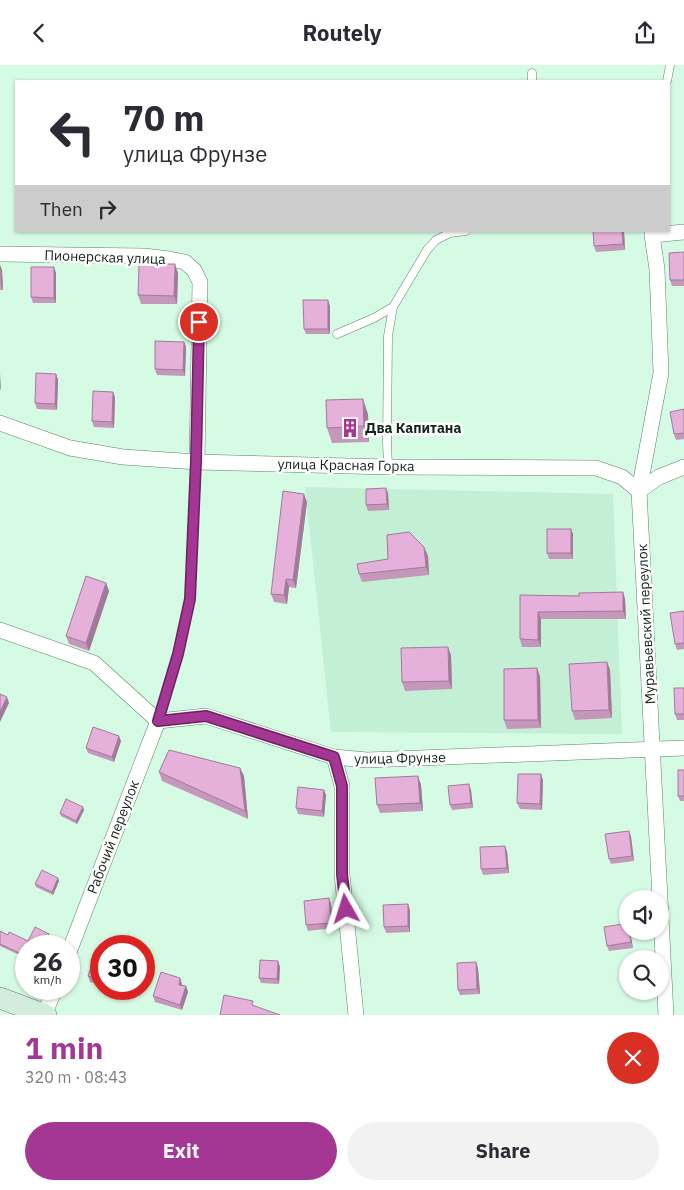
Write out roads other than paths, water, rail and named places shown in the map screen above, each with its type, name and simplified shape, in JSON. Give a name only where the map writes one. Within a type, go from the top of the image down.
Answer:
[{"type":"street","name":"Муравьевский переулок","points":[[666,1015],[639,491],[661,373],[656,269],[652,235],[684,232]]},
{"type":"street","name":"Пионерская улица","points":[[0,254],[144,256],[185,262],[194,270],[200,282],[196,461]]},
{"type":"street","name":"улица Красная Горка","points":[[0,423],[70,448],[123,457],[388,467],[596,468],[622,477],[639,491]]},
{"type":"street","points":[[639,491],[659,477],[684,467]]},
{"type":"street","points":[[0,630],[94,663],[158,721]]},
{"type":"street","name":"улица Фрунзе","points":[[158,721],[206,716],[334,757],[366,760],[684,748]]},
{"type":"street","name":"Рабочий переулок","points":[[76,935],[158,721]]},
{"type":"street","points":[[334,757],[342,786],[342,874],[356,1015]]},
{"type":"street","points":[[0,998],[45,1015],[50,1000]]},
{"type":"lane","points":[[667,80],[670,65]]},
{"type":"lane","points":[[388,467],[388,336],[393,307],[427,250],[436,240],[450,233],[458,232]]},
{"type":"lane","points":[[337,333],[374,318],[393,307]]},
{"type":"lane","points":[[158,721],[178,654],[190,599],[196,461]]},
{"type":"place","name":"Два Капитана","points":[[350,428]]}]
